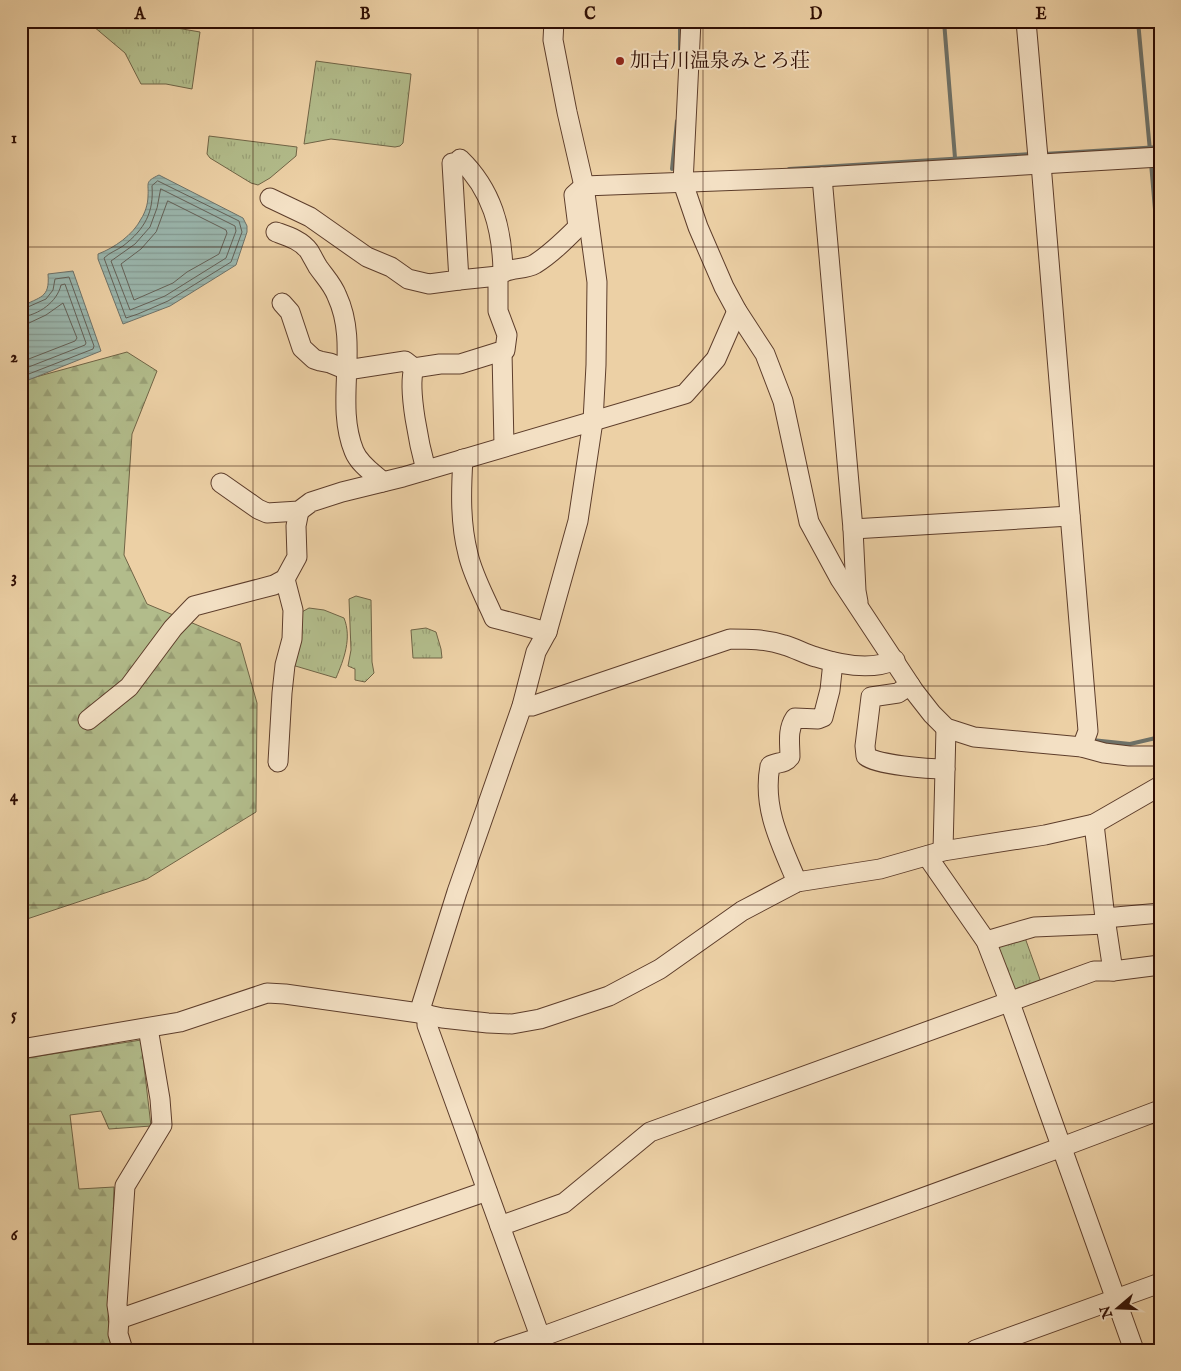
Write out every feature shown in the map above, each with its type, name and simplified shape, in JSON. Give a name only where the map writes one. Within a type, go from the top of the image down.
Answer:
[{"type":"street","points":[[543,1343],[423,1013],[457,892],[522,706],[536,652],[547,632],[578,521],[593,421],[597,282],[584,186],[553,40],[554,21]]},
{"type":"street","points":[[691,21],[683,183],[698,227],[724,287],[765,354],[783,401],[809,522],[840,579],[859,605],[910,685],[932,714],[946,728],[974,737],[1082,747],[1104,753],[1129,756],[1160,756]]},
{"type":"street","points":[[1026,21],[1038,158],[1041,164],[1088,731],[1082,747]]},
{"type":"street","points":[[270,198],[310,217],[367,257],[391,267],[408,279],[429,284],[501,274],[536,264],[561,244],[578,227],[574,195],[584,186],[822,177],[1160,157]]},
{"type":"street","points":[[282,303],[290,312],[302,348],[314,359],[347,370],[405,361],[414,368],[440,364],[460,364],[505,350],[507,335],[498,311],[502,244],[495,214],[480,182],[456,161],[459,280]]},
{"type":"street","points":[[822,177],[853,529],[856,591],[859,605]]},
{"type":"street","points":[[276,232],[290,237],[306,248],[338,298],[345,326],[347,370],[345,407],[354,452],[361,462],[383,482]]},
{"type":"street","points":[[221,483],[258,509],[267,513],[299,511],[311,502],[342,492],[426,470],[685,394],[716,359],[737,310]]},
{"type":"street","points":[[502,352],[504,446]]},
{"type":"street","points":[[414,368],[412,379],[418,441],[426,470]]},
{"type":"street","points":[[463,458],[460,495],[467,553],[494,618],[547,632]]},
{"type":"street","points":[[88,720],[129,687],[173,628],[194,606],[274,585],[285,579],[297,557],[296,526],[299,511]]},
{"type":"street","points":[[853,529],[1070,516]]},
{"type":"street","points":[[278,762],[285,665],[292,639],[293,610],[285,579]]},
{"type":"street","points":[[522,706],[532,706],[730,639],[756,639],[783,644],[834,662],[868,666],[885,665],[895,660]]},
{"type":"street","points":[[797,882],[771,819],[768,776],[770,766],[790,758],[791,724],[795,718],[818,719],[823,717],[830,690],[834,662]]},
{"type":"street","points":[[910,685],[898,693],[871,697],[865,746],[866,756],[911,767],[945,769]]},
{"type":"street","points":[[946,728],[945,769],[935,853],[986,941],[1134,1350]]},
{"type":"street","points":[[21,1049],[180,1022],[267,993],[423,1013],[460,1020],[512,1024],[540,1019],[609,996],[660,969],[742,911],[797,882],[880,869],[935,853],[1045,835],[1094,824],[1160,786]]},
{"type":"street","points":[[1094,824],[1105,921],[1113,970]]},
{"type":"street","points":[[986,941],[1034,927],[1105,921],[1160,912]]},
{"type":"street","points":[[500,1226],[564,1203],[650,1132],[1094,971],[1160,965]]},
{"type":"street","points":[[123,1350],[118,1334],[119,1319],[117,1305],[124,1186],[162,1125],[160,1099],[148,1028]]},
{"type":"street","points":[[501,1350],[543,1343],[1160,1110]]},
{"type":"street","points":[[119,1319],[487,1191]]},
{"type":"street","points":[[975,1350],[1160,1283]]},
{"type":"green space","points":[[87,21],[136,21],[200,32],[192,89],[166,84],[141,84],[125,53]]},
{"type":"green space","points":[[316,61],[411,74],[403,143],[395,147],[331,139],[304,144]]},
{"type":"green space","points":[[209,136],[297,147],[296,156],[270,178],[258,185],[251,183],[210,158],[207,154]]},
{"type":"green space","points":[[127,352],[157,371],[132,434],[124,555],[147,604],[240,643],[257,703],[256,812],[147,879],[21,921],[21,381]]},
{"type":"green space","points":[[356,596],[371,600],[372,662],[374,673],[365,682],[355,680],[355,669],[348,666],[351,650],[349,599]]},
{"type":"green space","points":[[309,608],[324,610],[344,618],[347,641],[336,678],[292,665],[300,613]]},
{"type":"green space","points":[[426,628],[436,632],[442,658],[413,658],[411,630]]},
{"type":"green space","points":[[1024,935],[1042,985],[1011,994],[997,943]]},
{"type":"green space","points":[[141,1040],[151,1126],[109,1129],[101,1111],[70,1115],[79,1189],[114,1187],[108,1320],[118,1350],[21,1350],[21,1059]]},
{"type":"water","points":[[159,175],[243,218],[247,226],[247,232],[236,265],[170,306],[123,324],[98,259],[98,254],[122,240],[138,225],[147,205],[148,183]]},
{"type":"water","points":[[73,271],[101,351],[26,381],[21,381],[21,307],[45,293],[48,274]]},
{"type":"waterway","points":[[680,21],[680,64]]},
{"type":"waterway","points":[[944,21],[955,158]]},
{"type":"waterway","points":[[1138,21],[1150,151]]},
{"type":"waterway","points":[[672,169],[677,121]]},
{"type":"waterway","points":[[1044,154],[1160,147]]},
{"type":"waterway","points":[[789,169],[1031,154]]},
{"type":"waterway","points":[[1151,163],[1160,267]]},
{"type":"waterway","points":[[1091,741],[1130,744],[1160,737]]},
{"type":"place","name":"加古川温泉みとろ荘","points":[[620,61]]}]
